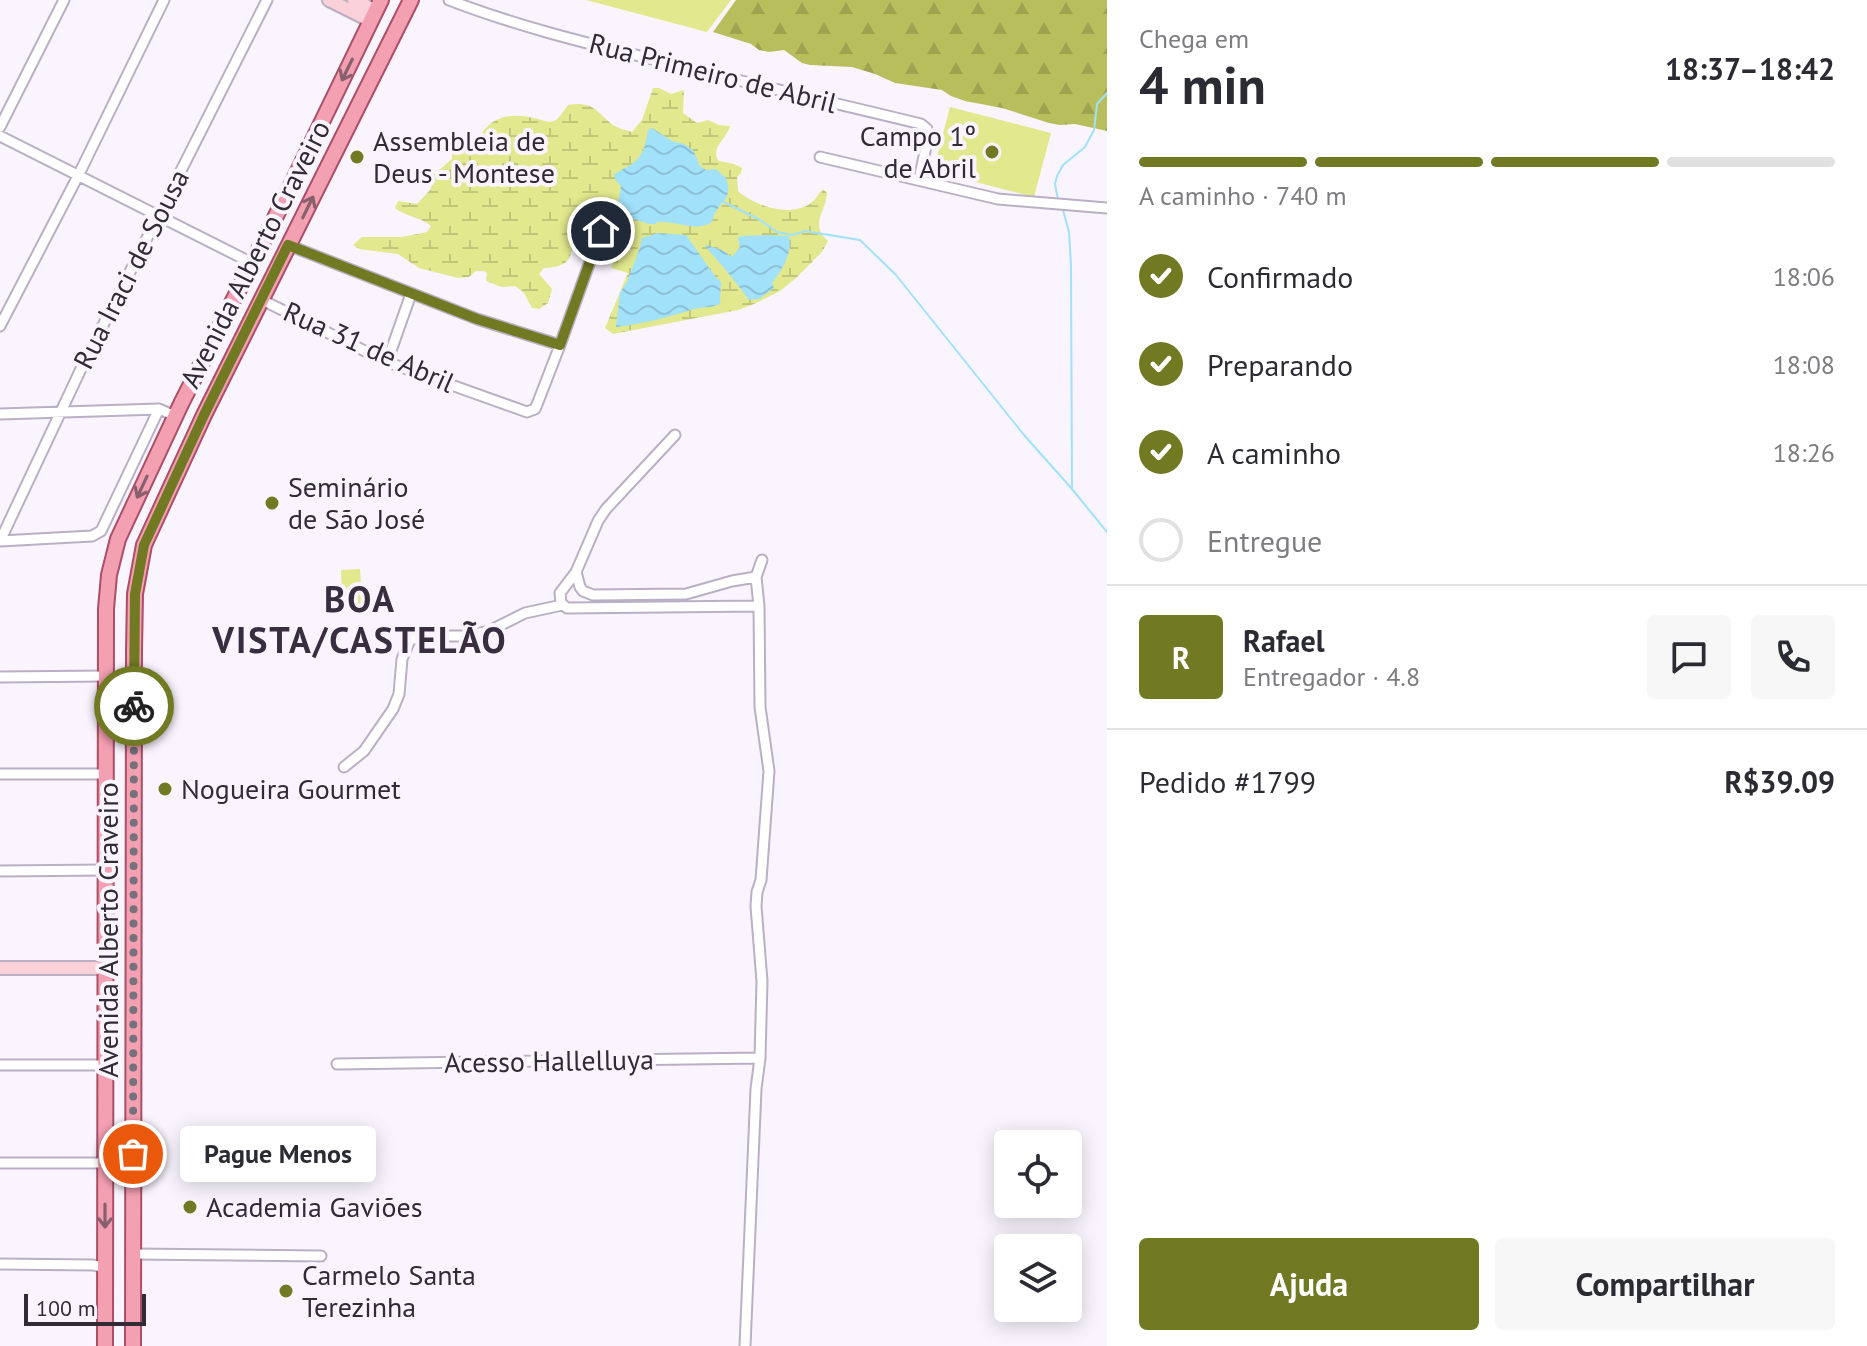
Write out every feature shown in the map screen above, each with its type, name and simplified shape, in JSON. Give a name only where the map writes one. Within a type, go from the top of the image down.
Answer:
[{"type":"main road","name":"Avenida Alberto Craveiro","points":[[133,1346],[135,594],[144,545],[198,427],[411,0]]},
{"type":"main road","name":"Avenida Alberto Craveiro","points":[[105,1346],[106,609],[109,575],[118,539],[175,416],[376,11]]},
{"type":"main road","points":[[175,416],[198,427]]},
{"type":"main road","points":[[106,1268],[133,1275]]},
{"type":"street","points":[[0,127],[64,0]]},
{"type":"street","points":[[0,326],[164,0]]},
{"type":"street","name":"Rua Iraci de Sousa","points":[[0,541],[60,412],[267,0]]},
{"type":"street","points":[[329,0],[376,11]]},
{"type":"street","points":[[354,0],[376,11]]},
{"type":"street","name":"Rua Primeiro de Abril","points":[[449,0],[495,18],[610,49],[921,124],[927,129],[928,137],[919,180]]},
{"type":"street","points":[[0,136],[252,263]]},
{"type":"street","points":[[820,157],[998,199],[1107,208]]},
{"type":"street","points":[[288,245],[477,319],[560,345],[601,231]]},
{"type":"street","points":[[387,362],[411,294]]},
{"type":"street","name":"Rua 31 de Abril","points":[[262,300],[387,362],[527,412],[535,409],[560,345]]},
{"type":"street","points":[[0,541],[92,536],[101,531],[159,409]]},
{"type":"street","points":[[0,414],[159,409],[175,416]]},
{"type":"street","points":[[675,435],[601,515],[576,572],[561,591],[562,605],[586,609],[759,606]]},
{"type":"street","points":[[745,1346],[762,981],[756,906],[761,880],[769,771],[760,707],[756,577],[762,560]]},
{"type":"street","points":[[576,572],[583,591],[598,595],[686,594],[756,577]]},
{"type":"street","points":[[344,767],[364,751],[393,709],[410,640],[420,636],[465,636],[489,631],[528,612],[562,605]]},
{"type":"street","points":[[0,677],[106,676]]},
{"type":"street","points":[[0,774],[106,774]]},
{"type":"street","points":[[0,871],[106,870]]},
{"type":"street","points":[[0,968],[105,968]]},
{"type":"street","name":"Acesso Hallelluya","points":[[337,1064],[760,1058]]},
{"type":"street","points":[[0,1065],[105,1065]]},
{"type":"street","points":[[0,1163],[105,1163]]},
{"type":"street","points":[[133,1254],[321,1256]]},
{"type":"street","points":[[0,1264],[93,1265],[106,1268]]},
{"type":"green space","points":[[586,0],[731,0],[707,32]]},
{"type":"green space","points":[[736,0],[1107,0],[1107,131],[1075,124],[1049,123],[1002,108],[965,101],[942,90],[895,83],[852,67],[802,63],[784,50],[759,50],[751,44],[713,32]]},
{"type":"green space","points":[[653,88],[671,94],[684,90],[683,113],[697,123],[708,120],[730,126],[717,148],[716,156],[719,161],[742,168],[737,177],[738,191],[745,196],[773,208],[793,210],[811,203],[823,189],[827,193],[819,223],[822,235],[828,241],[822,252],[780,291],[738,310],[613,334],[605,328],[628,273],[611,268],[621,241],[608,224],[576,228],[567,261],[544,268],[539,274],[552,289],[548,303],[539,309],[532,308],[524,293],[515,286],[502,287],[486,281],[487,273],[484,271],[458,278],[419,268],[398,254],[359,249],[353,245],[362,237],[402,237],[427,232],[431,226],[395,208],[398,201],[417,204],[431,189],[432,176],[452,159],[452,146],[478,139],[496,120],[519,116],[551,122],[558,119],[568,105],[583,104],[594,108],[613,125],[632,132],[642,120]]},
{"type":"green space","name":"Campo 1º de Abril","points":[[950,107],[1051,133],[1034,197],[933,171]]},
{"type":"green space","points":[[360,569],[362,606],[342,606],[341,570]]},
{"type":"water","points":[[652,128],[693,150],[700,166],[706,170],[716,169],[726,178],[727,196],[712,222],[700,226],[662,222],[650,224],[630,218],[621,211],[621,186],[614,174],[638,158],[648,130]]},
{"type":"water","points":[[658,233],[686,235],[721,282],[720,304],[616,327],[620,293],[627,282],[642,238]]},
{"type":"water","points":[[741,236],[789,236],[788,255],[772,283],[774,288],[759,299],[749,300],[705,246],[722,250],[732,257],[740,247],[738,238]]},
{"type":"waterway","points":[[1058,200],[1057,176],[1063,165],[1085,147],[1094,130],[1097,104],[1107,93]]},
{"type":"waterway","points":[[724,202],[777,232],[793,235],[805,231],[860,240],[896,275],[1024,435],[1072,489]]},
{"type":"waterway","points":[[1063,210],[1069,232],[1071,266],[1072,489],[1107,532]]},
{"type":"way so far","points":[[133,1154],[134,706]]},
{"type":"place","name":"Campo 1º de Abril","points":[[992,152]]},
{"type":"place","name":"Assembleia de Deus - Montese","points":[[357,157]]},
{"type":"place","name":"Seminário de São José","points":[[272,503]]},
{"type":"place","name":"Nogueira Gourmet","points":[[165,789]]},
{"type":"place","name":"Pague Menos","points":[[133,1154]]},
{"type":"place","name":"Academia Gaviões","points":[[190,1207]]},
{"type":"place","name":"Carmelo Santa Terezinha","points":[[286,1291]]},
{"type":"district","name":"BOA VISTA/CASTELÃO","points":[[360,620]]},
{"type":"route","points":[[134,706],[135,594],[144,545],[288,245],[477,319],[560,345],[601,231]]}]
